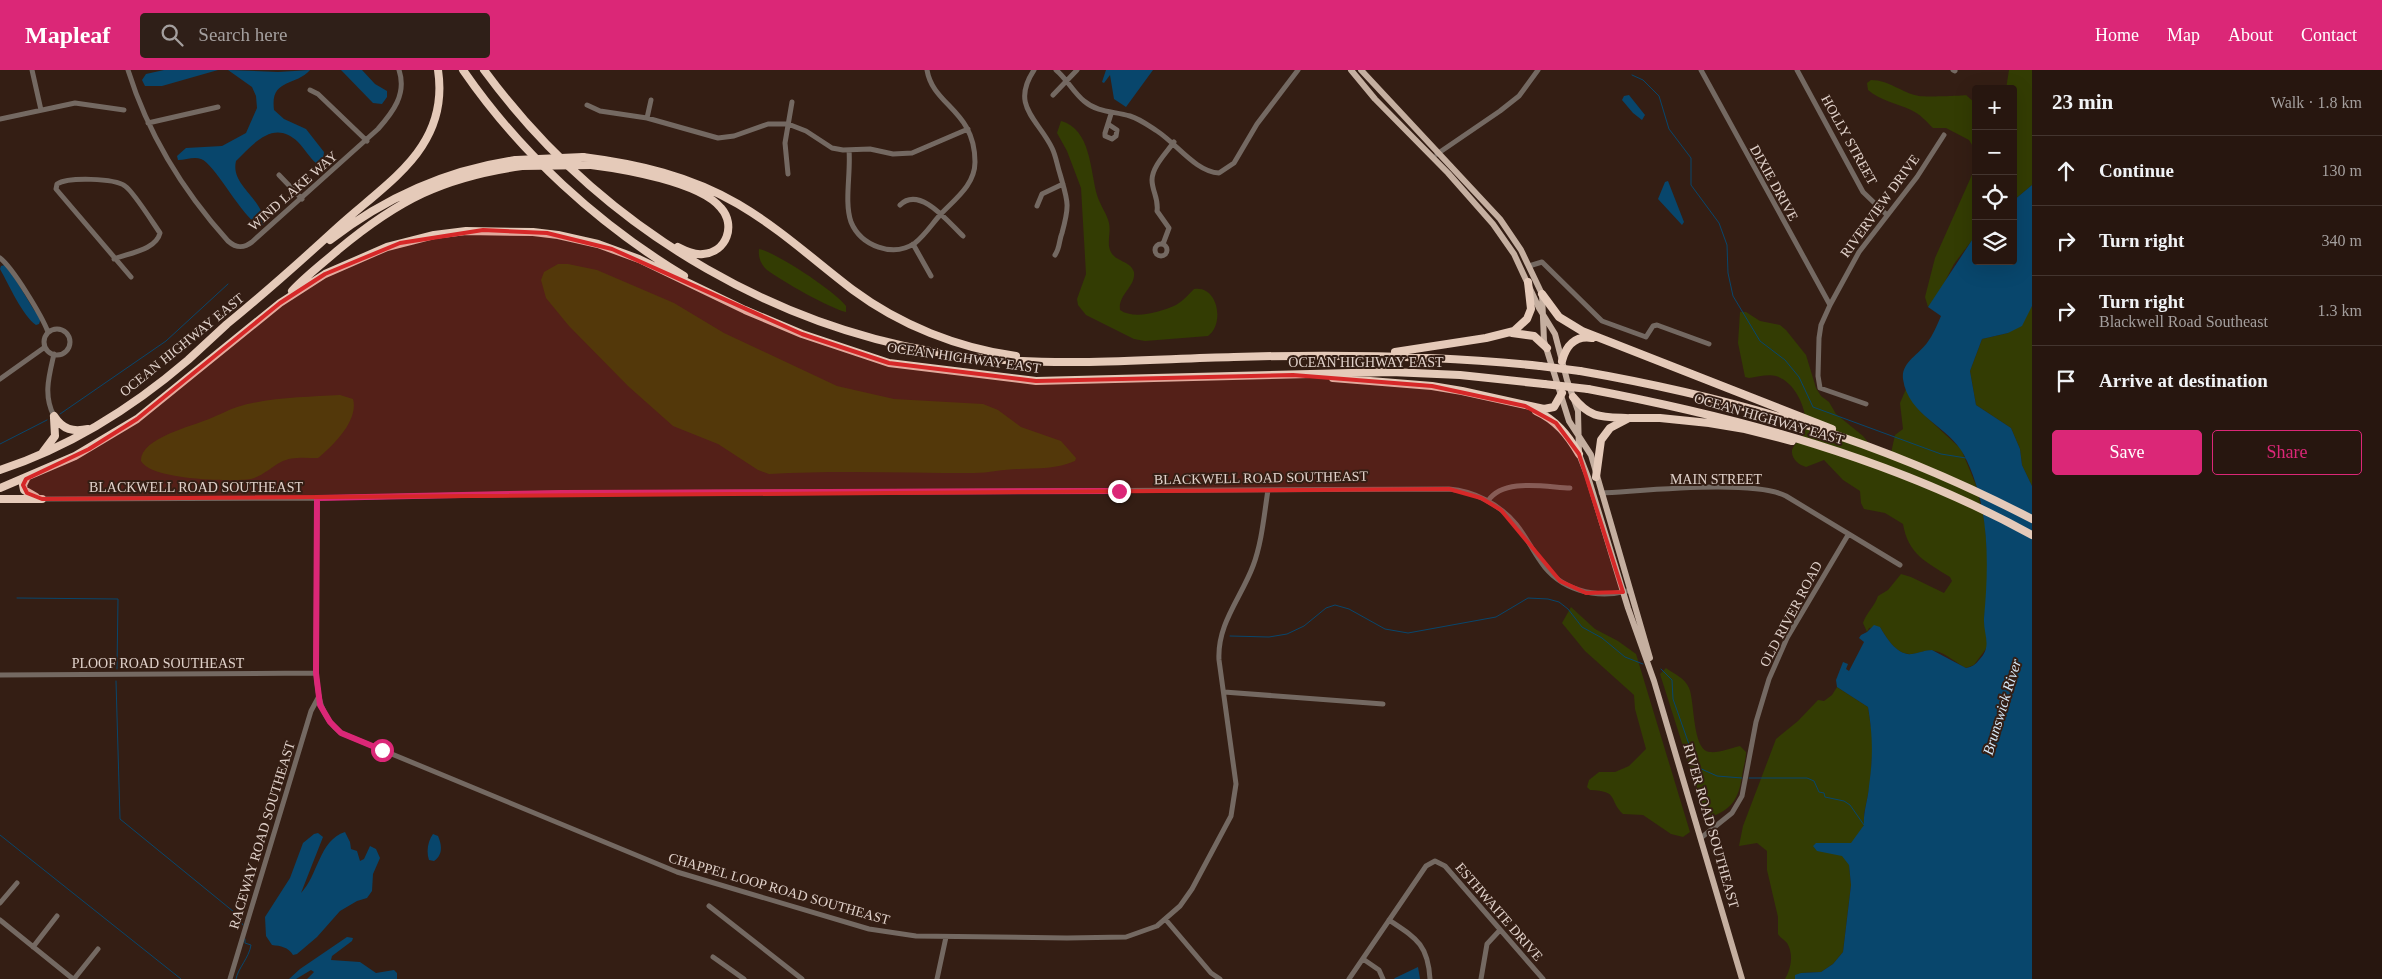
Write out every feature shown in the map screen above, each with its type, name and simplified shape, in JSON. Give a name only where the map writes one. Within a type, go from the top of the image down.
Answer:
[{"type":"highway","points":[[293,268],[404,167],[422,147],[434,122],[438,105],[438,70]]},
{"type":"highway","points":[[463,70],[512,132],[579,199],[658,260],[745,310]]},
{"type":"highway","points":[[484,70],[511,105],[548,146],[593,189],[643,228],[692,261],[751,293],[805,316],[898,344],[958,355],[1022,361],[1066,361]]},
{"type":"highway","points":[[293,268],[359,219],[399,195],[457,172],[516,160],[584,157],[648,167],[699,185],[728,198],[775,228],[861,296],[897,317],[931,333],[991,351],[1066,361]]},
{"type":"highway","points":[[0,488],[26,479],[89,449],[137,419],[280,303],[305,278],[354,237],[401,203],[433,187],[458,179],[522,166],[591,165],[640,174],[700,193],[721,208],[729,223],[728,233],[723,243],[714,251],[703,254],[683,250],[643,228]]},
{"type":"highway","points":[[280,303],[325,274],[387,247],[456,232],[499,230],[558,235],[612,249],[658,268],[745,310]]},
{"type":"highway","name":"OCEAN HIGHWAY EAST","points":[[0,470],[40,456],[98,426],[133,403],[170,374],[293,268]]},
{"type":"highway","points":[[1507,333],[1523,323],[1531,309],[1528,282]]},
{"type":"highway","points":[[1542,294],[1553,310],[1567,323],[1606,342]]},
{"type":"highway","name":"OCEAN HIGHWAY EAST","points":[[745,310],[802,334],[889,362],[1036,382],[1391,372],[1460,375],[1588,389],[1682,407],[1754,425],[1854,457],[1946,493],[2032,535]]},
{"type":"highway","points":[[1338,355],[1397,352],[1507,333],[1534,336],[1547,348]]},
{"type":"highway","points":[[1562,361],[1567,347],[1576,339],[1588,337],[1606,342],[1820,423],[1856,440]]},
{"type":"highway","name":"OCEAN HIGHWAY EAST","points":[[1066,361],[1338,355],[1436,356],[1580,371],[1679,389],[1728,401],[1856,440],[1943,476],[2032,519]]},
{"type":"highway","points":[[1293,375],[1432,386],[1462,390],[1525,406],[1549,409],[1557,404],[1562,393]]},
{"type":"highway","points":[[1573,396],[1592,414],[1709,423],[1744,429],[1781,440],[1816,445]]},
{"type":"highway","points":[[1525,406],[1556,424],[1566,433],[1579,454]]},
{"type":"highway","points":[[54,416],[61,426],[73,431],[98,426]]},
{"type":"highway","points":[[40,456],[55,436],[54,416]]},
{"type":"highway","points":[[1596,477],[1601,440],[1610,428],[1629,418]]},
{"type":"highway","points":[[26,479],[23,485],[24,490],[31,496],[42,499]]},
{"type":"highway","points":[[0,499],[42,499]]},
{"type":"main road","points":[[1351,70],[1375,99],[1500,219],[1516,241],[1529,266]]},
{"type":"main road","points":[[1361,70],[1482,211],[1502,229],[1524,264],[1529,266]]},
{"type":"main road","name":"RIVER ROAD SOUTHEAST","points":[[1482,211],[1510,249],[1555,334],[1579,417],[1579,454],[1626,591],[1654,681],[1702,838],[1742,979]]},
{"type":"main road","name":"RIVER ROAD SOUTHEAST","points":[[1529,266],[1542,294],[1543,336],[1569,421],[1589,450],[1626,591]]},
{"type":"street","points":[[32,70],[41,110]]},
{"type":"street","name":"WIND LAKE WAY","points":[[128,70],[148,123],[163,152],[214,226],[236,247],[249,244],[367,141],[383,124],[398,102],[401,87],[399,70]]},
{"type":"street","points":[[849,150],[851,170],[848,206],[855,229],[863,239],[879,248],[897,249],[912,244],[924,234],[964,190],[973,176],[975,160],[968,129],[960,115],[934,88],[926,70]]},
{"type":"street","points":[[1034,70],[1026,85],[1026,105],[1033,122],[1045,135],[1054,151],[1068,200],[1068,213],[1055,254]]},
{"type":"street","points":[[1056,70],[1068,81],[1084,101],[1098,110],[1111,114],[1130,116],[1174,142],[1201,167],[1214,173],[1224,171],[1234,163],[1257,124],[1298,70]]},
{"type":"street","points":[[1053,95],[1077,70]]},
{"type":"street","points":[[1435,155],[1519,96],[1538,70]]},
{"type":"street","name":"DIXIE DRIVE","points":[[1701,70],[1830,305]]},
{"type":"street","name":"HOLLY STREET","points":[[1797,70],[1863,192],[1887,215]]},
{"type":"street","points":[[310,90],[318,94],[367,141]]},
{"type":"street","points":[[647,118],[650,100]]},
{"type":"street","points":[[788,174],[785,149],[792,102]]},
{"type":"street","points":[[0,119],[80,103],[124,110]]},
{"type":"street","points":[[587,104],[600,111],[647,118],[718,138],[734,136],[768,124],[788,124],[806,131],[832,148],[849,150],[865,148],[887,154],[905,154],[968,129]]},
{"type":"street","points":[[148,123],[218,107]]},
{"type":"street","points":[[1108,124],[1111,114]]},
{"type":"street","name":"RIVERVIEW DRIVE","points":[[1866,404],[1824,390],[1818,384],[1821,325],[1859,252],[1917,177],[1944,135]]},
{"type":"street","points":[[1163,244],[1169,228],[1157,211],[1158,202],[1152,181],[1154,169],[1174,142]]},
{"type":"street","points":[[279,175],[302,199]]},
{"type":"street","points":[[114,259],[152,246],[159,239],[160,233],[126,186],[110,182],[63,180],[57,184],[56,189],[114,259],[131,277]]},
{"type":"street","points":[[1037,206],[1042,194],[1063,184]]},
{"type":"street","points":[[900,205],[907,200],[926,203],[941,214],[963,236]]},
{"type":"street","points":[[912,244],[931,276]]},
{"type":"street","points":[[0,258],[9,265],[44,321],[48,332]]},
{"type":"street","points":[[1529,266],[1542,262],[1602,321],[1646,337],[1653,326],[1658,325],[1709,344]]},
{"type":"street","points":[[58,329],[65,332],[69,339],[66,350],[54,354],[45,347],[44,339],[48,332],[58,329]]},
{"type":"street","points":[[0,379],[45,347]]},
{"type":"street","points":[[54,354],[47,392],[54,416]]},
{"type":"street","points":[[1488,501],[1493,494],[1503,489],[1529,487],[1570,488]]},
{"type":"street","name":"MAIN STREET","points":[[1601,493],[1712,488],[1767,489],[1786,496],[1900,565]]},
{"type":"street","name":"BLACKWELL ROAD SOUTHEAST","points":[[42,499],[317,498],[562,493],[1449,489],[1464,491],[1488,501],[1512,520],[1542,564],[1560,581],[1586,593],[1626,591]]},
{"type":"street","name":"CHAPPEL LOOP ROAD SOUTHEAST","points":[[317,498],[316,673],[318,698],[330,722],[349,737],[668,869],[868,929],[902,935],[946,937],[1114,938],[1142,933],[1166,920],[1180,906],[1192,889],[1227,825],[1233,807],[1236,784],[1219,660],[1219,644],[1228,616],[1254,565],[1268,490]]},
{"type":"street","name":"OLD RIVER ROAD","points":[[1702,838],[1732,813],[1742,796],[1756,722],[1769,679],[1788,638],[1848,534]]},
{"type":"street","name":"PLOOF ROAD SOUTHEAST","points":[[0,675],[316,673]]},
{"type":"street","points":[[1224,692],[1383,704]]},
{"type":"street","name":"RACEWAY ROAD SOUTHEAST","points":[[230,979],[311,711],[318,698]]},
{"type":"street","name":"ESTHWAITE DRIVE","points":[[1349,979],[1426,866],[1435,861],[1445,866],[1542,979]]},
{"type":"street","points":[[0,903],[17,883]]},
{"type":"street","points":[[709,906],[802,979]]},
{"type":"street","points":[[33,947],[57,916]]},
{"type":"street","points":[[0,920],[73,979],[98,949]]},
{"type":"street","points":[[1166,920],[1211,973],[1220,979]]},
{"type":"street","points":[[1389,920],[1421,944],[1428,959],[1430,979]]},
{"type":"street","points":[[1481,979],[1487,944],[1500,930]]},
{"type":"street","points":[[936,979],[946,937]]},
{"type":"street","points":[[714,957],[744,979]]},
{"type":"street","points":[[1363,959],[1379,970],[1383,979]]},
{"type":"highlighted area","points":[[483,230],[547,233],[612,249],[802,334],[889,363],[1036,381],[1293,375],[1432,386],[1525,406],[1556,423],[1579,454],[1623,592],[1586,593],[1560,581],[1501,510],[1481,498],[1449,489],[42,499],[27,493],[23,485],[26,479],[89,449],[137,419],[280,303],[325,274],[400,243]]},
{"type":"green space","points":[[2009,70],[2032,70],[2032,185],[2017,198],[2017,85],[2007,85]]},
{"type":"green space","points":[[1871,80],[1884,82],[1919,96],[1966,95],[1972,100],[1972,145],[1969,140],[1946,128],[1933,128],[1914,112],[1873,94],[1868,90],[1867,83]]},
{"type":"green space","points":[[1061,121],[1071,125],[1084,141],[1097,195],[1109,223],[1110,250],[1115,257],[1129,265],[1134,272],[1132,282],[1120,304],[1120,310],[1140,315],[1148,314],[1176,305],[1194,289],[1202,289],[1209,293],[1216,306],[1216,323],[1208,336],[1145,341],[1134,339],[1086,315],[1078,305],[1077,299],[1086,274],[1081,188],[1067,151],[1057,133]]},
{"type":"green space","points":[[1972,175],[1972,240],[1954,264],[1939,293],[1928,307],[1925,297],[1935,258]]},
{"type":"green space","points":[[759,249],[778,257],[819,283],[846,306],[846,312],[829,306],[806,294],[767,270],[760,261]]},
{"type":"green space","points":[[558,264],[568,264],[597,270],[674,303],[724,333],[837,386],[894,399],[983,404],[998,410],[1021,427],[1061,441],[1076,458],[1075,461],[1048,468],[974,473],[846,472],[769,474],[758,470],[718,444],[673,426],[628,386],[569,326],[546,298],[541,280],[544,272]]},
{"type":"green space","points":[[2032,306],[2032,486],[2022,465],[2020,449],[2011,428],[1976,405],[1970,371],[1982,339],[2008,333]]},
{"type":"green space","points":[[1740,312],[1746,312],[1760,321],[1780,325],[1786,330],[1806,355],[1816,388],[1821,396],[1829,402],[1836,414],[1863,436],[1872,447],[1891,453],[1895,435],[1903,429],[1900,403],[1906,389],[1921,412],[1961,449],[1976,485],[1985,524],[1989,578],[1984,620],[1988,646],[1974,665],[1966,668],[1935,651],[1906,654],[1892,645],[1880,627],[1869,628],[1867,632],[1863,623],[1866,616],[1878,596],[1888,590],[1901,574],[1944,593],[1952,581],[1950,577],[1919,556],[1909,543],[1903,524],[1885,513],[1864,509],[1861,503],[1860,491],[1843,480],[1824,460],[1806,467],[1794,459],[1792,450],[1805,431],[1806,423],[1803,407],[1790,384],[1783,379],[1773,375],[1745,377],[1738,343]]},
{"type":"green space","points":[[340,395],[353,399],[354,407],[349,424],[331,447],[318,458],[290,459],[281,462],[255,478],[241,480],[210,480],[175,476],[148,467],[141,461],[143,453],[158,439],[237,407],[275,399]]},
{"type":"green space","points":[[1571,607],[1595,629],[1618,641],[1636,654],[1690,832],[1683,837],[1671,834],[1643,815],[1623,814],[1610,794],[1590,790],[1587,787],[1589,780],[1599,772],[1615,772],[1629,766],[1646,749],[1635,709],[1634,695],[1585,651],[1562,623]]},
{"type":"green space","points":[[1666,668],[1682,679],[1689,688],[1697,735],[1704,749],[1710,752],[1717,752],[1740,746],[1746,752],[1741,784],[1736,797],[1724,811],[1710,817],[1704,812],[1660,674]]},
{"type":"green space","points":[[1837,687],[1868,707],[1873,741],[1870,785],[1864,814],[1864,825],[1849,865],[1851,885],[1843,952],[1833,964],[1821,972],[1801,973],[1795,979],[1785,979],[1789,971],[1791,957],[1787,943],[1778,934],[1778,917],[1767,870],[1767,851],[1757,843],[1739,846],[1743,826],[1776,739],[1798,721],[1818,700],[1824,701],[1832,695]]},
{"type":"water","points":[[164,70],[218,70],[162,86],[145,86],[142,80],[146,74]]},
{"type":"water","points":[[228,70],[278,72],[310,70],[280,88],[274,100],[274,110],[284,119],[306,129],[324,152],[323,160],[316,163],[298,142],[289,135],[273,133],[257,141],[236,161],[235,170],[238,178],[254,199],[263,215],[264,224],[259,226],[243,211],[207,163],[196,158],[178,160],[177,156],[186,148],[222,146],[246,133],[257,108],[256,96],[252,87]]},
{"type":"water","points":[[341,70],[362,70],[375,84],[387,91],[387,97],[382,104],[373,103]]},
{"type":"water","points":[[1106,70],[1153,70],[1126,107],[1114,99],[1110,75],[1104,83],[1102,82]]},
{"type":"water","points":[[1629,95],[1645,115],[1642,120],[1622,100],[1624,96]]},
{"type":"water","points":[[1668,181],[1684,222],[1682,225],[1658,199],[1665,182]]},
{"type":"water","name":"Brunswick River","points":[[2032,185],[2032,306],[2022,326],[2008,333],[1982,339],[1970,371],[1976,405],[2011,428],[2020,449],[2022,465],[2032,486],[2032,979],[1795,979],[1795,975],[1801,973],[1821,972],[1833,964],[1843,952],[1851,885],[1849,865],[1842,856],[1817,851],[1813,846],[1816,843],[1851,843],[1864,825],[1872,756],[1870,718],[1868,707],[1837,687],[1836,680],[1843,662],[1848,664],[1846,669],[1849,671],[1864,642],[1859,638],[1874,625],[1880,627],[1885,636],[1902,652],[1912,654],[1932,650],[1966,668],[1976,663],[1986,650],[1984,618],[1987,556],[1986,535],[1979,494],[1973,474],[1964,455],[1949,436],[1921,412],[1913,402],[1906,392],[1903,373],[1907,364],[1929,340],[1935,330],[1941,316],[1928,307],[1972,240],[1972,265],[2017,265],[2017,198]]},
{"type":"water","points":[[5,265],[41,318],[39,324],[36,325],[31,320],[16,299],[0,269],[1,266]]},
{"type":"water","points":[[345,832],[351,849],[357,851],[360,861],[364,859],[370,846],[376,849],[380,858],[373,874],[372,891],[367,898],[357,901],[340,911],[317,937],[297,954],[293,955],[284,947],[272,945],[266,936],[265,917],[290,878],[303,843],[314,834],[318,833],[323,837],[301,893],[307,886],[324,850],[336,836]]},
{"type":"water","points":[[433,834],[438,836],[441,846],[439,856],[434,861],[429,860],[428,853],[429,843]]},
{"type":"water","points":[[347,937],[353,938],[352,941],[332,956],[331,960],[360,962],[376,973],[394,970],[397,973],[397,979],[307,979],[314,972],[311,970],[296,979],[289,979],[300,969]]},
{"type":"water","points":[[1418,967],[1420,979],[1394,979],[1395,978]]},
{"type":"waterway","points":[[1632,75],[1643,80],[1659,96],[1669,129],[1691,158],[1691,185],[1719,223],[1727,245],[1728,273],[1733,296],[1760,341],[1785,360],[1799,377],[1813,407],[1941,454],[1966,458]]},
{"type":"waterway","points":[[60,414],[166,341],[228,284]]},
{"type":"waterway","points":[[0,444],[47,420]]},
{"type":"waterway","points":[[17,598],[118,599],[117,669]]},
{"type":"waterway","points":[[1230,636],[1269,637],[1287,634],[1304,626],[1326,608],[1335,605],[1349,609],[1385,629],[1408,633],[1496,617],[1528,598],[1548,599],[1559,602],[1568,609],[1582,627],[1602,638],[1625,657],[1643,664]]},
{"type":"waterway","points":[[1661,669],[1672,680],[1673,699],[1697,767],[1717,776],[1742,778]]},
{"type":"waterway","points":[[116,681],[120,819],[234,912],[243,925]]},
{"type":"waterway","points":[[1749,778],[1807,778],[1814,781],[1819,792],[1824,793],[1825,797],[1844,801],[1850,805],[1864,825]]},
{"type":"waterway","points":[[0,835],[181,979]]},
{"type":"waterway","points":[[236,979],[251,945],[245,943],[245,939]]},
{"type":"route","points":[[382,750],[341,733],[324,714],[318,698],[316,673],[317,498],[562,493],[757,494],[1119,491]]}]
